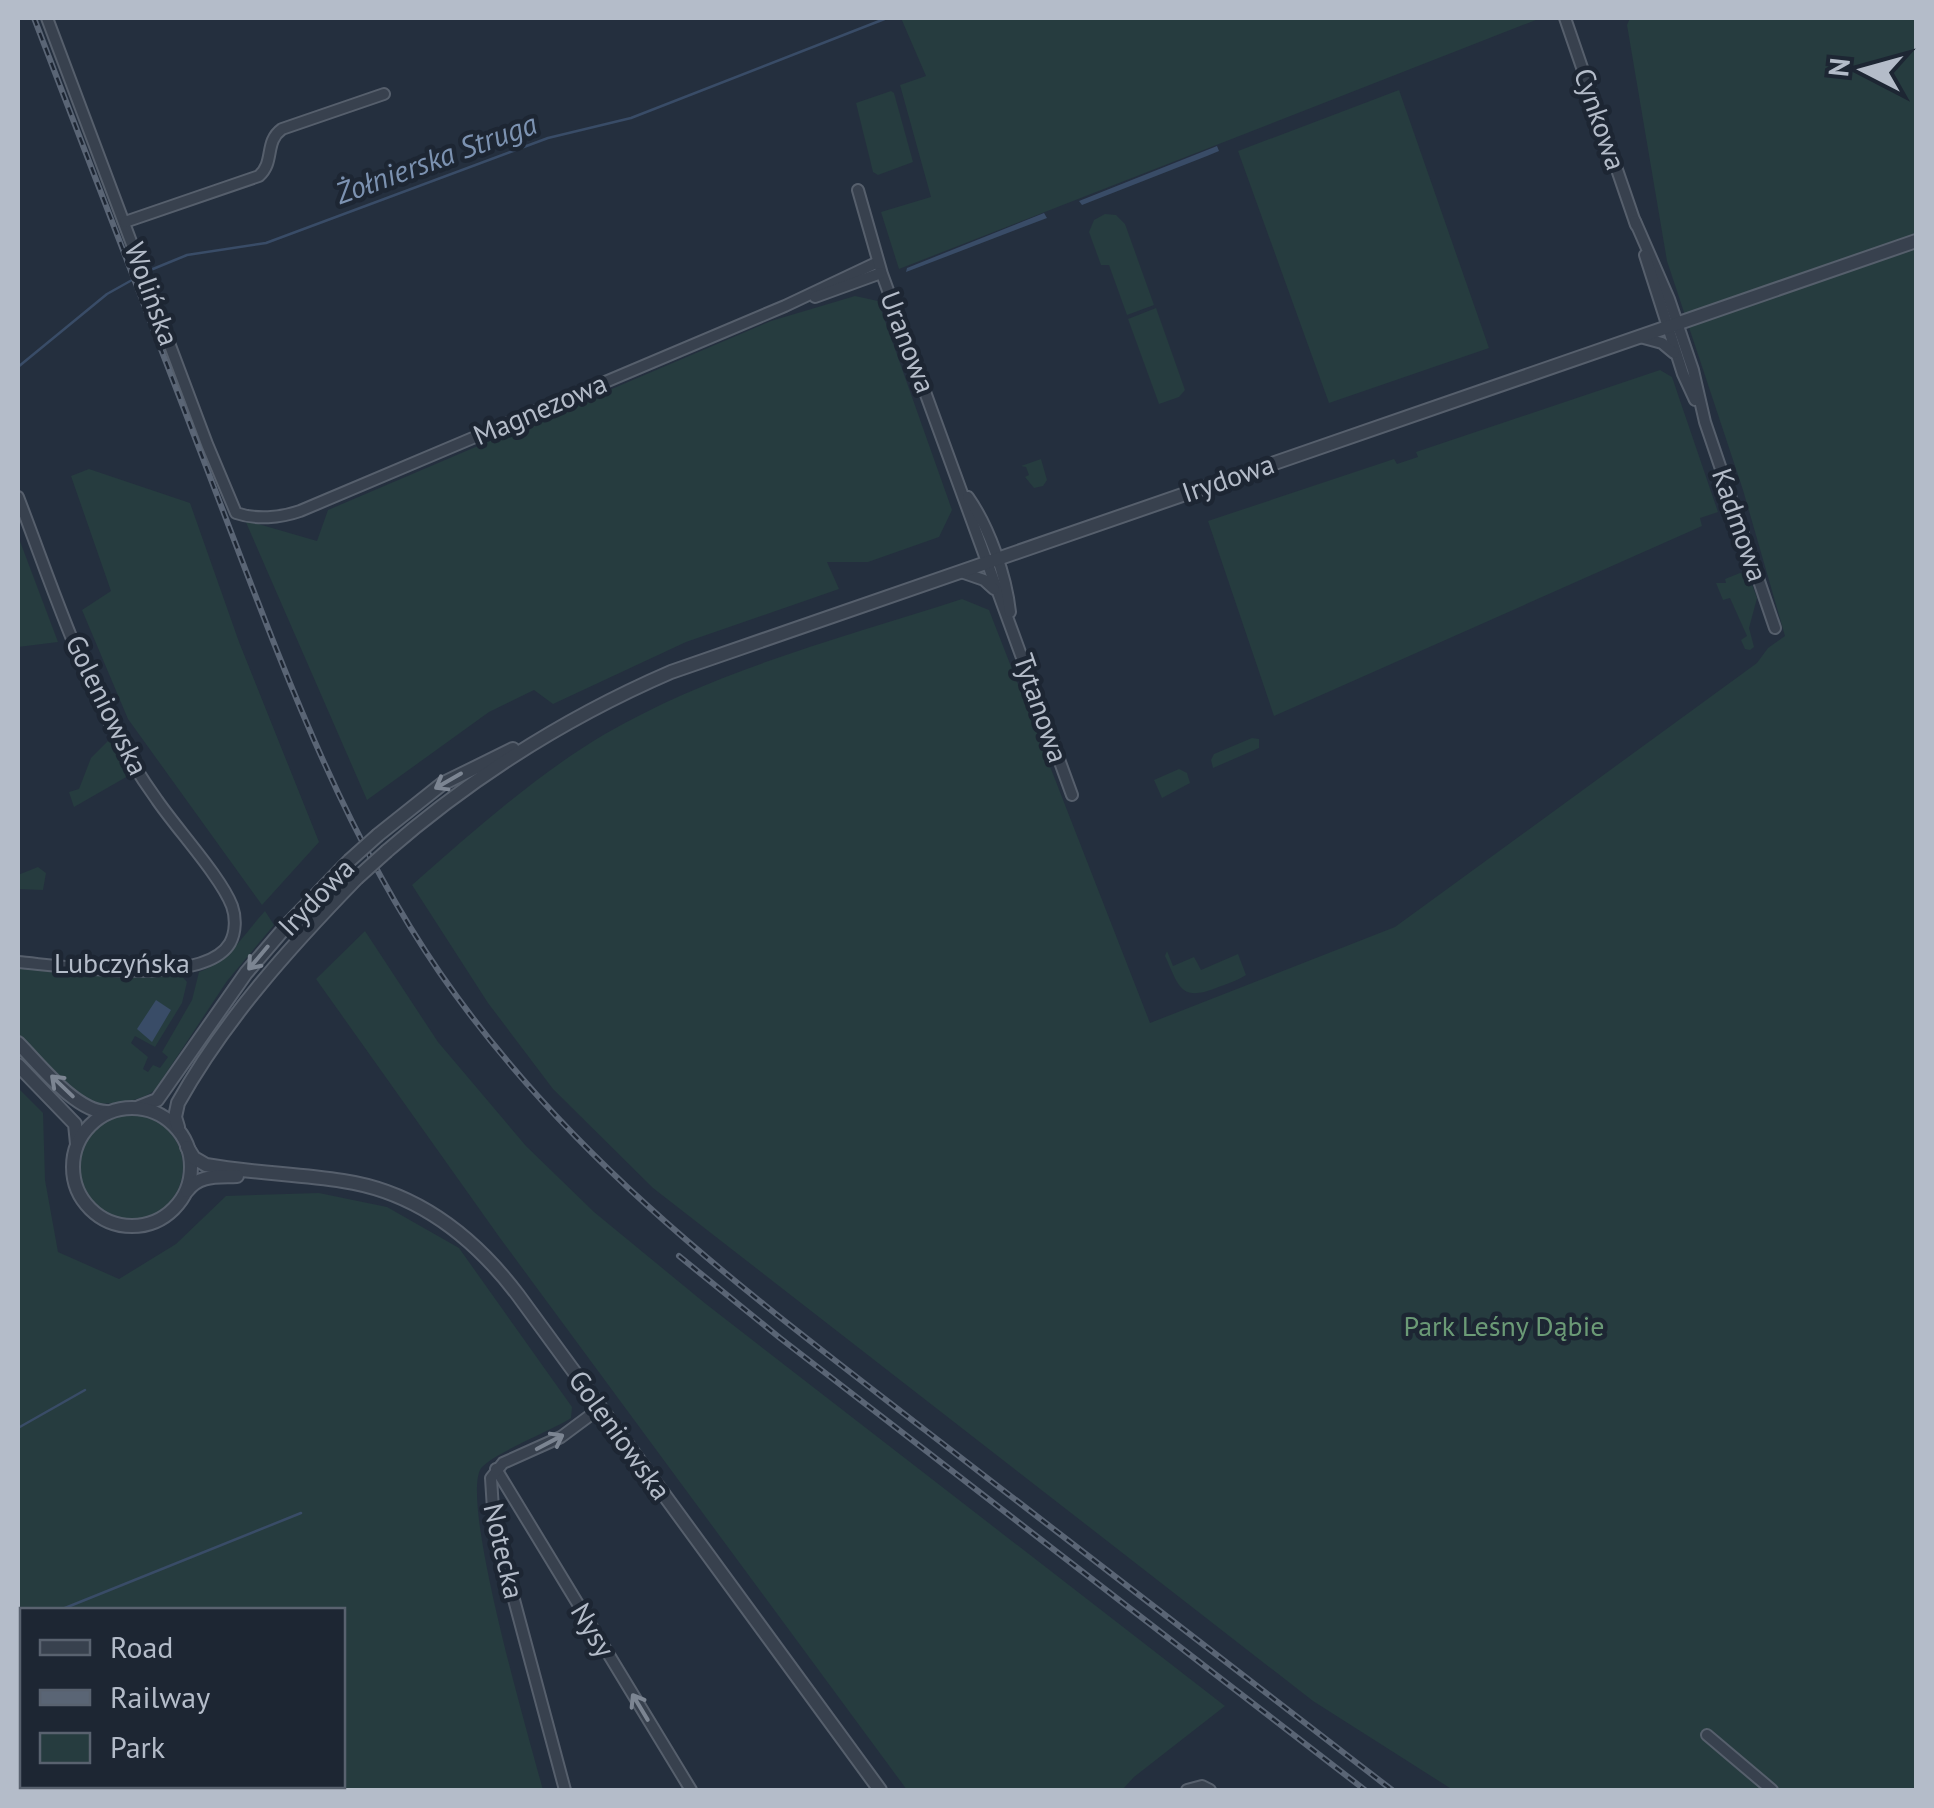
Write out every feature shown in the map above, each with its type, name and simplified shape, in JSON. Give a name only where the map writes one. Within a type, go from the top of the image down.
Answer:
[{"type":"street","name":"Wolińska","points":[[47,18],[236,513],[265,517],[296,513]]},
{"type":"street","name":"Cynkowa","points":[[1565,18],[1672,325]]},
{"type":"street","points":[[125,222],[259,176],[269,163],[271,141],[282,129],[384,94]]},
{"type":"street","name":"Uranowa","points":[[858,190],[880,268],[964,492],[974,505],[989,560]]},
{"type":"street","name":"Irydowa","points":[[132,1108],[157,1100],[246,973],[288,924],[378,835],[442,784],[670,672],[1916,241]]},
{"type":"street","name":"Magnezowa","points":[[296,513],[880,268]]},
{"type":"street","name":"Kadmowa","points":[[1672,325],[1678,359],[1706,422]]},
{"type":"street","name":"Kadmowa","points":[[1672,325],[1775,628]]},
{"type":"street","points":[[1639,337],[1662,343],[1678,359]]},
{"type":"street","name":"Goleniowska","points":[[18,497],[108,722],[148,787],[227,897]]},
{"type":"street","name":"Tytanowa","points":[[989,560],[996,593],[1011,620],[1072,795]]},
{"type":"street","name":"Tytanowa","points":[[989,560],[1008,595],[1011,620]]},
{"type":"street","points":[[955,571],[984,580],[996,593]]},
{"type":"street","name":"Irydowa","points":[[184,1140],[175,1117],[178,1103],[208,1056],[284,956],[387,851],[458,794],[547,734]]},
{"type":"street","name":"Lubczyńska","points":[[18,962],[132,969],[205,962],[222,952],[232,937],[234,914],[227,897]]},
{"type":"street","points":[[18,1043],[86,1108],[98,1112],[132,1108],[160,1115],[184,1140],[191,1168],[186,1192],[170,1212],[154,1222],[134,1225],[116,1223],[91,1209],[78,1191],[73,1168],[74,1124],[18,1066]]},
{"type":"street","points":[[76,1150],[90,1125],[114,1111]]},
{"type":"street","name":"Goleniowska","points":[[184,1140],[194,1158],[206,1165],[378,1189],[425,1209],[451,1226],[496,1267],[880,1790]]},
{"type":"street","name":"Goleniowska","points":[[186,1192],[193,1183],[205,1178],[290,1176]]},
{"type":"street","name":"Notecka","points":[[565,1790],[494,1526],[491,1478],[496,1469],[561,1437],[600,1408]]},
{"type":"street","name":"Nysy","points":[[496,1469],[690,1790]]},
{"type":"street","points":[[1707,1735],[1772,1790]]},
{"type":"street","points":[[1190,1788],[1210,1790]]},
{"type":"green space","points":[[901,18],[1541,18],[899,269],[881,212],[931,197],[900,85],[926,76]]},
{"type":"green space","name":"Park Leśny Dąbie","points":[[1630,18],[1916,18],[1916,1790],[1453,1790],[1313,1701],[653,1188],[553,1089],[488,1003],[412,885],[554,767],[647,711],[780,657],[962,599],[989,610],[1150,1023],[1395,927],[1757,663],[1768,648],[1785,636],[1743,490],[1667,261],[1627,25]]},
{"type":"green space","points":[[1399,90],[1489,348],[1329,403],[1238,151]]},
{"type":"green space","points":[[891,91],[913,162],[878,175],[873,172],[856,103]]},
{"type":"green space","points":[[1105,214],[1116,215],[1125,224],[1154,305],[1127,315],[1109,265],[1101,265],[1089,232],[1094,220]]},
{"type":"green space","points":[[855,296],[878,301],[952,510],[939,537],[868,562],[827,562],[839,589],[686,642],[553,704],[534,690],[489,712],[367,800],[245,520],[317,541],[328,510],[771,321]]},
{"type":"green space","points":[[1156,308],[1185,390],[1179,397],[1159,404],[1128,319]]},
{"type":"green space","points":[[1660,370],[1672,377],[1718,512],[1700,518],[1702,526],[1274,716],[1208,521],[1394,459],[1397,464],[1418,457],[1416,452]]},
{"type":"green space","points":[[1041,459],[1047,480],[1043,486],[1034,488],[1025,477],[1029,475],[1026,467],[1021,466]]},
{"type":"green space","points":[[89,469],[190,503],[239,642],[319,842],[262,905],[128,719],[82,610],[111,591],[71,476]]},
{"type":"green space","points":[[18,536],[58,642],[18,647]]},
{"type":"green space","points":[[1740,573],[1749,576],[1757,598],[1749,628],[1754,647],[1750,650],[1745,649],[1741,640],[1747,636],[1730,598],[1723,600],[1716,583],[1726,583],[1725,579]]},
{"type":"green space","points":[[1252,738],[1259,739],[1259,748],[1213,768],[1214,754]]},
{"type":"green space","points":[[108,741],[122,756],[128,776],[74,807],[69,792],[79,789],[91,758]]},
{"type":"green space","points":[[1179,769],[1187,773],[1190,783],[1162,798],[1154,780]]},
{"type":"green space","points":[[38,867],[46,873],[43,890],[18,889],[18,875]]},
{"type":"green space","points":[[265,911],[274,925],[227,981],[155,1090],[148,1094],[121,1102],[84,1100],[18,1035],[18,967],[100,974],[180,974],[187,982],[182,1003],[155,1047],[135,1036],[131,1043],[148,1057],[143,1069],[148,1072],[153,1065],[160,1068],[168,1057],[162,1052],[192,1000],[199,972],[228,954]]},
{"type":"green space","points":[[365,931],[438,1042],[526,1146],[594,1212],[706,1304],[1225,1706],[1122,1790],[907,1790],[500,1238],[316,979]]},
{"type":"green space","points":[[1167,951],[1173,966],[1194,957],[1201,970],[1238,954],[1246,975],[1204,992],[1188,992],[1174,976],[1165,956]]},
{"type":"green space","points":[[18,1088],[43,1113],[45,1180],[58,1252],[119,1279],[176,1244],[226,1196],[319,1193],[387,1207],[459,1248],[572,1407],[571,1418],[485,1464],[480,1470],[477,1493],[488,1575],[543,1790],[18,1790]]},
{"type":"green space","points":[[131,1115],[151,1119],[168,1130],[179,1147],[183,1167],[179,1187],[168,1204],[151,1215],[131,1219],[111,1215],[94,1204],[83,1187],[79,1167],[83,1147],[94,1130],[111,1119]]},
{"type":"water","points":[[1217,146],[1219,151],[1207,156],[1082,205],[1079,201]]},
{"type":"water","points":[[1044,213],[1047,218],[906,272],[907,268]]},
{"type":"water","points":[[156,1000],[171,1010],[152,1042],[137,1029]]},
{"type":"waterway","name":"Żołnierska Struga","points":[[148,271],[187,255],[266,243],[548,138],[631,118],[887,18]]},
{"type":"waterway","name":"Żołnierska Struga","points":[[18,367],[107,294],[141,275]]},
{"type":"waterway","points":[[18,1428],[85,1390]]},
{"type":"waterway","points":[[65,1608],[301,1513]]},
{"type":"railway","points":[[34,18],[316,745],[405,918],[491,1042],[604,1165],[727,1274],[1392,1790]]},
{"type":"railway","points":[[679,1256],[1365,1790]]}]
